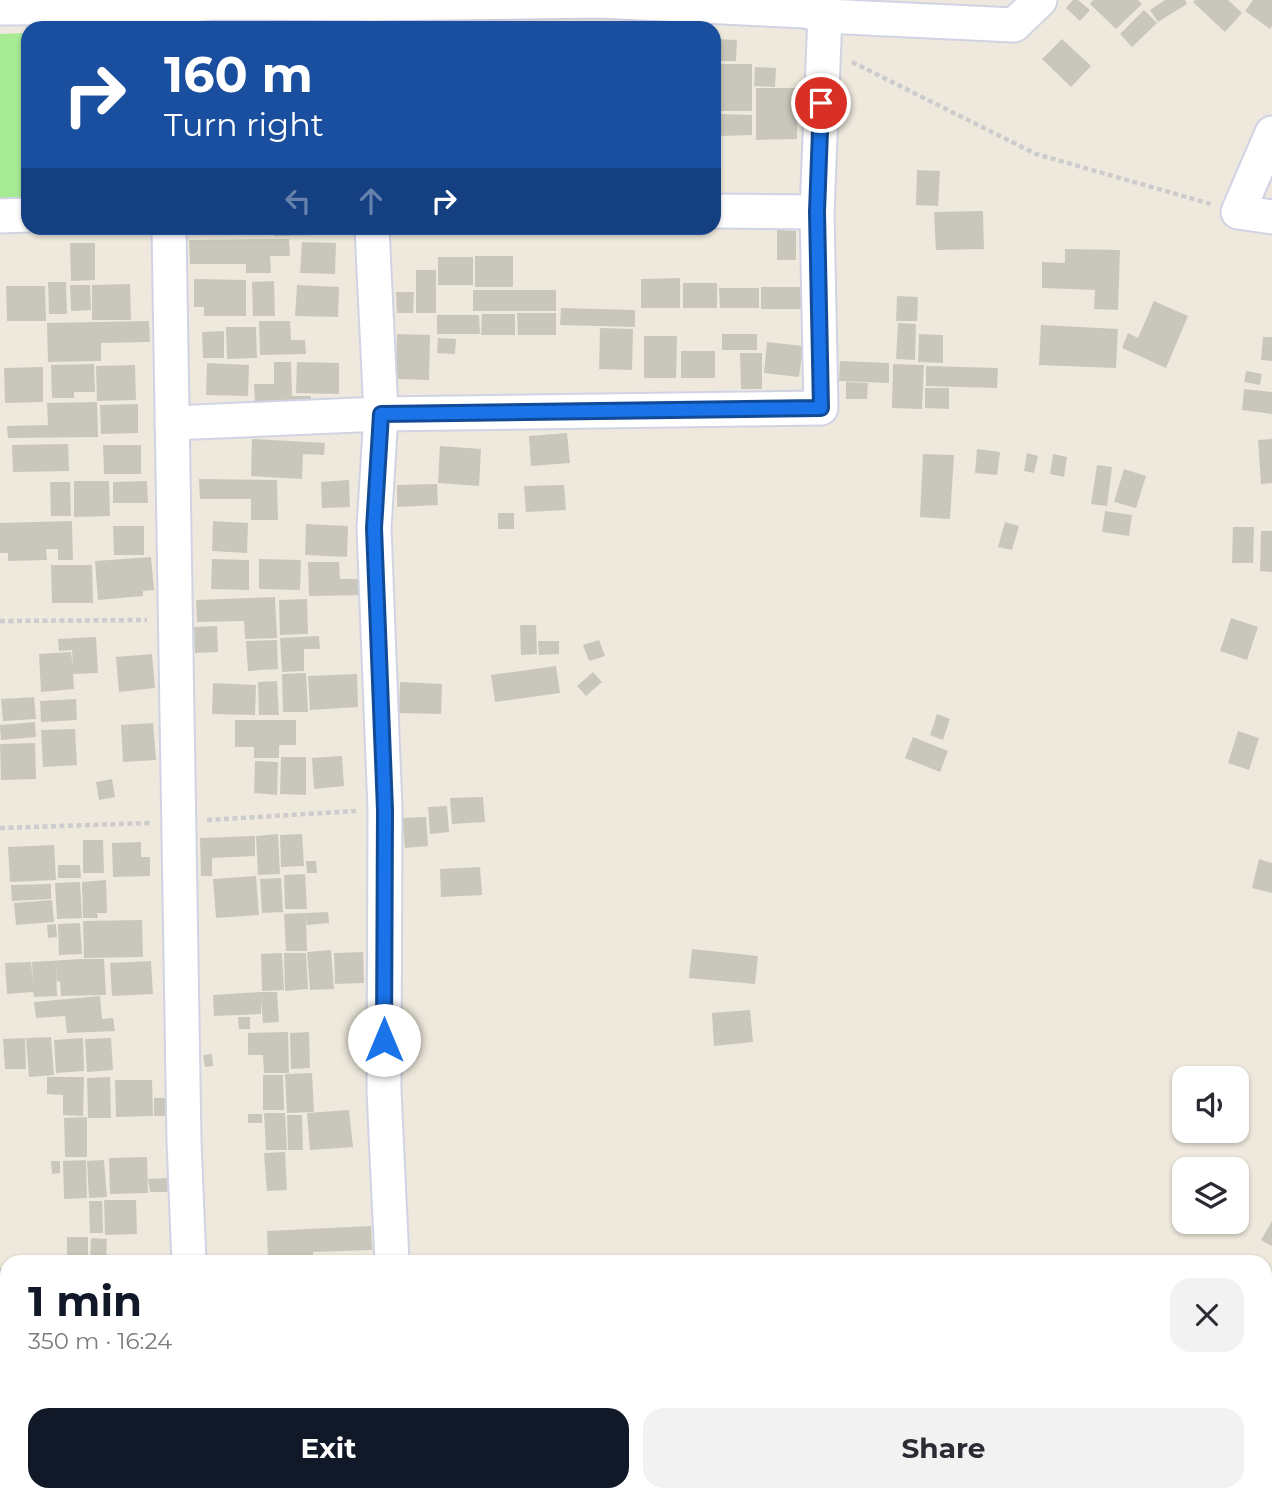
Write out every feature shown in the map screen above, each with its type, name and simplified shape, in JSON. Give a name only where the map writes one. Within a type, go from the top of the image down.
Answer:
[{"type":"street","points":[[0,8],[164,18],[215,1],[376,11],[600,1],[816,19],[1014,25],[1040,0]]},
{"type":"street","points":[[172,423],[381,414],[821,408],[816,19]]},
{"type":"street","points":[[1272,133],[1238,212],[1272,217]]},
{"type":"street","points":[[721,211],[817,212]]},
{"type":"street","points":[[0,216],[21,215]]},
{"type":"street","points":[[169,235],[183,1127],[189,1255]]},
{"type":"street","points":[[372,235],[381,414],[374,528],[385,810],[384,1091],[392,1255]]},
{"type":"path","points":[[816,19],[1036,154],[1238,212]]},
{"type":"path","points":[[0,621],[176,620]]},
{"type":"green space","points":[[21,33],[21,198],[0,199],[0,34]]},
{"type":"building","points":[[1073,0],[1078,0],[1090,10],[1080,21],[1066,8]]},
{"type":"building","points":[[1093,0],[1138,0],[1142,4],[1116,29],[1090,4]]},
{"type":"building","points":[[1165,0],[1185,0],[1187,4],[1158,22],[1150,10]]},
{"type":"building","points":[[1228,0],[1242,13],[1225,32],[1193,2]]},
{"type":"building","points":[[1253,0],[1272,0],[1270,29],[1245,11]]},
{"type":"building","points":[[1144,10],[1157,23],[1132,47],[1120,34]]},
{"type":"building","points":[[721,39],[737,40],[736,61],[721,61]]},
{"type":"building","points":[[1062,39],[1091,66],[1071,87],[1042,59]]},
{"type":"building","points":[[721,64],[752,64],[752,111],[721,111]]},
{"type":"building","points":[[755,67],[776,68],[775,87],[754,86]]},
{"type":"building","points":[[756,88],[797,88],[797,139],[756,140]]},
{"type":"building","points":[[721,114],[752,115],[752,135],[721,136]]},
{"type":"building","points":[[917,170],[940,171],[938,206],[916,205]]},
{"type":"building","points":[[983,211],[984,249],[936,250],[934,212]]},
{"type":"building","points":[[777,230],[796,231],[796,260],[777,260]]},
{"type":"building","points":[[289,239],[290,256],[270,256],[271,273],[246,273],[246,264],[190,264],[189,240]]},
{"type":"building","points":[[302,242],[336,243],[335,274],[300,273]]},
{"type":"building","points":[[70,243],[95,243],[95,280],[71,281]]},
{"type":"building","points":[[1065,249],[1120,250],[1118,310],[1094,309],[1095,290],[1042,288],[1042,262],[1065,263]]},
{"type":"building","points":[[475,256],[513,256],[513,287],[475,287]]},
{"type":"building","points":[[438,257],[473,257],[473,285],[438,285]]},
{"type":"building","points":[[416,270],[436,270],[436,313],[416,313]]},
{"type":"building","points":[[680,278],[680,308],[641,308],[641,279]]},
{"type":"building","points":[[194,279],[246,280],[246,316],[204,316],[204,307],[194,307]]},
{"type":"building","points":[[274,281],[275,316],[253,316],[252,282]]},
{"type":"building","points":[[48,282],[66,282],[67,314],[49,314]]},
{"type":"building","points":[[683,283],[717,283],[717,308],[683,308]]},
{"type":"building","points":[[130,284],[131,320],[92,320],[92,285]]},
{"type":"building","points":[[70,285],[90,285],[91,310],[71,311]]},
{"type":"building","points":[[297,285],[339,287],[338,317],[295,316]]},
{"type":"building","points":[[6,286],[45,286],[46,321],[7,321]]},
{"type":"building","points":[[761,287],[801,287],[801,309],[761,309]]},
{"type":"building","points":[[719,288],[759,288],[759,308],[720,308]]},
{"type":"building","points":[[473,290],[556,290],[556,311],[473,311]]},
{"type":"building","points":[[396,292],[414,292],[413,313],[397,313]]},
{"type":"building","points":[[897,296],[918,297],[917,321],[896,321]]},
{"type":"building","points":[[1154,301],[1188,316],[1166,368],[1122,348],[1128,333],[1138,338]]},
{"type":"building","points":[[561,308],[635,310],[635,327],[560,325]]},
{"type":"building","points":[[517,313],[556,313],[556,335],[518,335]]},
{"type":"building","points":[[482,314],[515,314],[515,335],[481,335]]},
{"type":"building","points":[[437,315],[479,315],[480,334],[437,334]]},
{"type":"building","points":[[149,321],[150,342],[101,343],[101,361],[48,362],[47,323]]},
{"type":"building","points":[[259,321],[290,321],[291,340],[305,340],[306,354],[260,355]]},
{"type":"building","points":[[898,323],[916,324],[915,360],[896,359]]},
{"type":"building","points":[[1041,325],[1118,329],[1116,368],[1039,365]]},
{"type":"building","points":[[226,327],[256,327],[257,358],[227,359]]},
{"type":"building","points":[[600,328],[633,329],[632,370],[599,369]]},
{"type":"building","points":[[224,331],[224,358],[203,358],[202,332]]},
{"type":"building","points":[[397,334],[430,335],[429,380],[396,379]]},
{"type":"building","points":[[722,334],[757,334],[757,350],[722,350]]},
{"type":"building","points":[[919,334],[943,335],[943,363],[918,362]]},
{"type":"building","points":[[644,336],[677,336],[676,378],[644,378]]},
{"type":"building","points":[[1263,337],[1272,337],[1272,361],[1261,360]]},
{"type":"building","points":[[438,338],[456,339],[455,354],[437,353]]},
{"type":"building","points":[[767,342],[803,346],[799,377],[764,373]]},
{"type":"building","points":[[681,351],[715,351],[715,378],[681,378]]},
{"type":"building","points":[[740,353],[762,353],[762,389],[741,389]]},
{"type":"building","points":[[840,361],[889,363],[889,383],[839,381]]},
{"type":"building","points":[[274,362],[291,362],[292,396],[311,396],[311,402],[255,404],[254,384],[274,384]]},
{"type":"building","points":[[297,362],[339,363],[339,394],[296,393]]},
{"type":"building","points":[[207,363],[249,365],[248,396],[206,395]]},
{"type":"building","points":[[94,364],[95,392],[74,392],[74,398],[52,398],[51,365]]},
{"type":"building","points":[[893,364],[924,365],[922,409],[892,408]]},
{"type":"building","points":[[135,365],[136,400],[97,401],[96,366]]},
{"type":"building","points":[[926,366],[998,368],[997,388],[926,386]]},
{"type":"building","points":[[43,367],[43,402],[5,403],[4,368]]},
{"type":"building","points":[[1246,371],[1262,374],[1260,385],[1244,382]]},
{"type":"building","points":[[846,382],[868,383],[867,399],[846,399]]},
{"type":"building","points":[[925,388],[949,388],[949,409],[925,408]]},
{"type":"building","points":[[1244,389],[1272,392],[1272,414],[1242,410]]},
{"type":"building","points":[[97,402],[98,437],[8,438],[7,426],[48,425],[47,403]]},
{"type":"building","points":[[138,404],[138,433],[101,434],[100,405]]},
{"type":"building","points":[[567,433],[570,463],[531,466],[529,436]]},
{"type":"building","points":[[252,439],[325,443],[324,455],[303,454],[302,479],[251,476]]},
{"type":"building","points":[[1272,439],[1272,483],[1261,484],[1258,440]]},
{"type":"building","points":[[68,444],[69,471],[13,472],[12,445]]},
{"type":"building","points":[[103,445],[141,445],[141,474],[104,474]]},
{"type":"building","points":[[440,446],[481,449],[479,486],[438,483]]},
{"type":"building","points":[[977,449],[1000,452],[997,475],[975,473]]},
{"type":"building","points":[[1027,453],[1038,456],[1034,473],[1024,471]]},
{"type":"building","points":[[923,454],[954,455],[950,519],[920,517]]},
{"type":"building","points":[[1053,454],[1067,457],[1064,477],[1050,474]]},
{"type":"building","points":[[1097,465],[1112,467],[1107,506],[1091,504]]},
{"type":"building","points":[[1124,469],[1146,476],[1136,508],[1114,502]]},
{"type":"building","points":[[199,479],[277,480],[278,520],[251,520],[251,499],[200,499]]},
{"type":"building","points":[[349,480],[350,507],[322,508],[321,482]]},
{"type":"building","points":[[74,481],[109,481],[110,516],[74,517]]},
{"type":"building","points":[[147,481],[148,503],[113,503],[113,482]]},
{"type":"building","points":[[50,482],[70,482],[71,516],[51,516]]},
{"type":"building","points":[[437,484],[438,505],[397,507],[397,485]]},
{"type":"building","points":[[564,485],[566,510],[526,512],[524,486]]},
{"type":"building","points":[[1105,511],[1132,515],[1129,536],[1102,532]]},
{"type":"building","points":[[498,513],[514,513],[514,529],[498,529]]},
{"type":"building","points":[[72,521],[73,560],[58,560],[58,549],[46,549],[47,560],[8,561],[8,553],[0,553],[0,523]]},
{"type":"building","points":[[213,521],[248,523],[247,553],[212,551]]},
{"type":"building","points":[[1005,522],[1019,526],[1012,550],[998,547]]},
{"type":"building","points":[[306,524],[348,526],[347,557],[305,555]]},
{"type":"building","points":[[113,526],[144,526],[144,555],[114,555]]},
{"type":"building","points":[[1233,527],[1254,527],[1253,563],[1232,563]]},
{"type":"building","points":[[1261,531],[1272,531],[1272,572],[1260,571]]},
{"type":"building","points":[[151,557],[154,590],[143,591],[143,596],[98,600],[95,561]]},
{"type":"building","points":[[212,559],[249,560],[249,590],[211,589]]},
{"type":"building","points":[[259,559],[301,560],[300,590],[259,589]]},
{"type":"building","points":[[308,562],[339,562],[340,579],[368,579],[368,595],[309,596]]},
{"type":"building","points":[[51,565],[92,565],[93,603],[52,603]]},
{"type":"building","points":[[275,597],[277,638],[245,639],[244,621],[197,622],[196,600]]},
{"type":"building","points":[[307,599],[308,634],[280,635],[279,600]]},
{"type":"building","points":[[1231,618],[1258,627],[1247,660],[1220,651]]},
{"type":"building","points":[[520,625],[536,625],[537,654],[521,655]]},
{"type":"building","points":[[217,626],[218,652],[195,653],[194,627]]},
{"type":"building","points":[[319,636],[320,649],[304,649],[304,671],[282,672],[280,638]]},
{"type":"building","points":[[96,637],[98,673],[73,674],[74,689],[41,692],[39,654],[71,652],[73,667],[72,650],[59,651],[58,639]]},
{"type":"building","points":[[277,640],[278,669],[248,671],[246,641]]},
{"type":"building","points":[[599,640],[605,656],[589,661],[583,645]]},
{"type":"building","points":[[538,641],[559,641],[559,654],[539,655]]},
{"type":"building","points":[[152,654],[155,688],[119,692],[116,657]]},
{"type":"building","points":[[556,666],[560,693],[495,702],[491,675]]},
{"type":"building","points":[[593,672],[602,682],[586,696],[577,686]]},
{"type":"building","points":[[306,673],[308,712],[283,712],[282,674]]},
{"type":"building","points":[[357,674],[358,707],[310,710],[308,676]]},
{"type":"building","points":[[277,681],[279,715],[259,715],[258,682]]},
{"type":"building","points":[[400,682],[442,684],[441,714],[399,713]]},
{"type":"building","points":[[213,683],[256,685],[255,715],[212,714]]},
{"type":"building","points":[[34,697],[36,719],[3,721],[1,699]]},
{"type":"building","points":[[76,699],[77,720],[41,722],[40,701]]},
{"type":"building","points":[[937,714],[950,719],[943,740],[930,735]]},
{"type":"building","points":[[235,720],[296,720],[296,745],[279,745],[279,758],[254,758],[254,747],[235,747]]},
{"type":"building","points":[[35,722],[36,737],[1,740],[0,725]]},
{"type":"building","points":[[153,723],[156,760],[123,762],[121,725]]},
{"type":"building","points":[[75,729],[77,765],[43,767],[41,730]]},
{"type":"building","points":[[1238,731],[1259,738],[1249,770],[1228,763]]},
{"type":"building","points":[[913,737],[948,751],[940,772],[905,758]]},
{"type":"building","points":[[35,743],[36,779],[1,780],[0,744]]},
{"type":"building","points":[[342,756],[344,786],[314,789],[312,758]]},
{"type":"building","points":[[281,757],[306,757],[306,795],[280,794]]},
{"type":"building","points":[[255,761],[278,762],[277,795],[254,793]]},
{"type":"building","points":[[112,779],[115,797],[99,800],[96,782]]},
{"type":"building","points":[[483,797],[485,822],[452,824],[450,798]]},
{"type":"building","points":[[447,806],[449,832],[430,834],[428,807]]},
{"type":"building","points":[[426,817],[428,846],[405,848],[402,818]]},
{"type":"building","points":[[278,834],[280,874],[258,875],[256,836]]},
{"type":"building","points":[[302,834],[304,866],[281,867],[280,835]]},
{"type":"building","points":[[255,836],[255,856],[212,858],[212,876],[201,876],[200,838]]},
{"type":"building","points":[[83,840],[103,840],[104,873],[83,873]]},
{"type":"building","points":[[141,842],[141,857],[150,857],[150,876],[113,877],[112,843]]},
{"type":"building","points":[[54,845],[56,880],[10,882],[8,847]]},
{"type":"building","points":[[1259,859],[1272,863],[1272,893],[1252,888]]},
{"type":"building","points":[[306,861],[316,861],[317,873],[307,873]]},
{"type":"building","points":[[58,865],[80,865],[81,878],[58,878]]},
{"type":"building","points":[[480,867],[482,895],[441,897],[440,869]]},
{"type":"building","points":[[305,874],[307,909],[285,909],[284,875]]},
{"type":"building","points":[[256,876],[259,915],[216,918],[213,879]]},
{"type":"building","points":[[281,878],[283,912],[262,913],[260,879]]},
{"type":"building","points":[[106,880],[107,913],[97,913],[98,918],[83,918],[82,882]]},
{"type":"building","points":[[80,882],[82,918],[57,919],[55,883]]},
{"type":"building","points":[[51,884],[51,899],[12,901],[11,885]]},
{"type":"building","points":[[52,900],[54,922],[16,925],[14,903]]},
{"type":"building","points":[[328,912],[329,923],[307,925],[306,917],[307,951],[286,951],[284,914]]},
{"type":"building","points":[[142,920],[143,957],[84,958],[83,921]]},
{"type":"building","points":[[80,923],[82,954],[59,955],[58,924]]},
{"type":"building","points":[[56,924],[57,937],[48,938],[47,925]]},
{"type":"building","points":[[692,949],[758,956],[755,984],[689,978]]},
{"type":"building","points":[[331,950],[334,989],[310,990],[307,952]]},
{"type":"building","points":[[363,952],[364,983],[335,984],[334,953]]},
{"type":"building","points":[[282,953],[284,990],[262,991],[261,954]]},
{"type":"building","points":[[284,953],[306,953],[308,989],[285,991]]},
{"type":"building","points":[[104,959],[106,995],[61,996],[56,966],[57,996],[34,997],[33,992],[7,994],[5,963],[31,962],[33,983],[32,962]]},
{"type":"building","points":[[151,961],[153,994],[112,996],[110,963]]},
{"type":"building","points":[[277,992],[279,1022],[263,1023],[261,999],[261,1014],[214,1016],[213,995]]},
{"type":"building","points":[[100,996],[102,1019],[113,1018],[115,1031],[67,1033],[65,1016],[36,1018],[34,1002]]},
{"type":"building","points":[[750,1010],[753,1042],[714,1046],[712,1013]]},
{"type":"building","points":[[238,1017],[250,1017],[250,1029],[239,1029]]},
{"type":"building","points":[[288,1032],[289,1073],[264,1073],[263,1055],[248,1055],[248,1033]]},
{"type":"building","points":[[309,1032],[310,1068],[291,1069],[290,1033]]},
{"type":"building","points":[[51,1037],[54,1075],[29,1077],[26,1038]]},
{"type":"building","points":[[25,1038],[26,1069],[5,1069],[3,1039]]},
{"type":"building","points":[[83,1038],[84,1071],[56,1073],[54,1040]]},
{"type":"building","points":[[111,1038],[113,1070],[87,1072],[85,1039]]},
{"type":"building","points":[[212,1054],[213,1066],[205,1067],[203,1055]]},
{"type":"building","points":[[312,1073],[314,1112],[287,1113],[285,1074]]},
{"type":"building","points":[[263,1075],[283,1075],[284,1110],[263,1110]]},
{"type":"building","points":[[47,1077],[84,1077],[83,1116],[63,1115],[63,1095],[47,1094]]},
{"type":"building","points":[[110,1077],[111,1118],[88,1118],[87,1078]]},
{"type":"building","points":[[115,1080],[152,1080],[153,1116],[116,1117]]},
{"type":"building","points":[[154,1098],[165,1098],[165,1116],[154,1116]]},
{"type":"building","points":[[349,1110],[353,1147],[310,1150],[307,1113]]},
{"type":"building","points":[[264,1113],[285,1113],[287,1150],[266,1150]]},
{"type":"building","points":[[248,1114],[262,1114],[262,1123],[248,1123]]},
{"type":"building","points":[[287,1115],[302,1115],[303,1150],[288,1150]]},
{"type":"building","points":[[87,1117],[87,1157],[65,1157],[64,1118]]},
{"type":"building","points":[[285,1152],[287,1190],[267,1191],[264,1153]]},
{"type":"building","points":[[147,1157],[148,1193],[110,1194],[109,1158]]},
{"type":"building","points":[[86,1160],[87,1198],[64,1199],[63,1161]]},
{"type":"building","points":[[104,1160],[107,1197],[89,1198],[87,1161]]},
{"type":"building","points":[[51,1161],[60,1161],[60,1173],[52,1174]]},
{"type":"building","points":[[167,1178],[168,1192],[150,1192],[148,1179]]},
{"type":"building","points":[[104,1200],[136,1200],[137,1234],[105,1235]]},
{"type":"building","points":[[89,1201],[102,1201],[103,1233],[90,1233]]},
{"type":"building","points":[[1272,1221],[1272,1246],[1261,1240]]},
{"type":"building","points":[[371,1226],[372,1250],[313,1252],[313,1255],[268,1255],[267,1231]]},
{"type":"building","points":[[67,1237],[88,1237],[88,1255],[67,1255]]},
{"type":"building","points":[[91,1238],[107,1239],[106,1255],[90,1255]]},
{"type":"route","points":[[384,1040],[385,810],[374,528],[381,414],[821,408],[817,212],[821,103]]}]
